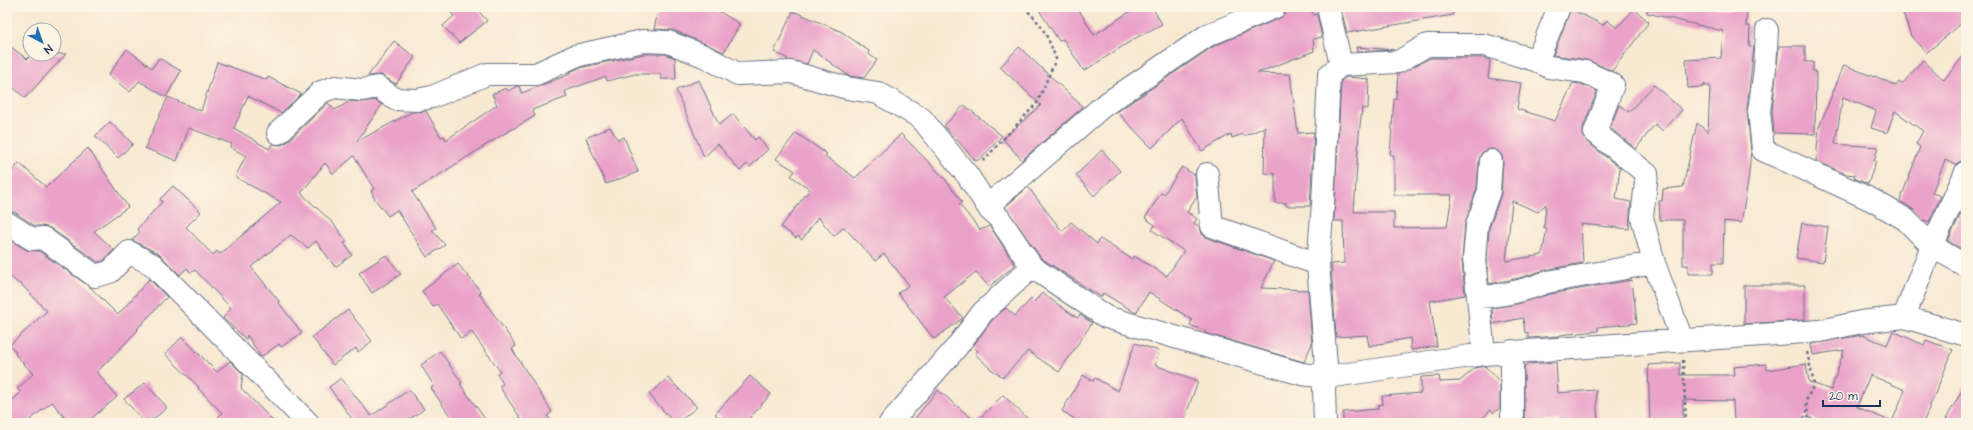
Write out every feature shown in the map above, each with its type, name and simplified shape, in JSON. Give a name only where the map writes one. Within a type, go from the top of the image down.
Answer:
[{"type":"street","points":[[990,210],[991,203],[1103,106],[1208,34],[1275,7]]},
{"type":"street","points":[[1328,7],[1341,65]]},
{"type":"street","points":[[1535,60],[1542,50],[1559,7]]},
{"type":"street","points":[[1767,30],[1765,69],[1759,111],[1763,150],[1872,200],[1905,219],[1932,246],[1966,266]]},
{"type":"street","points":[[278,133],[321,92],[335,87],[362,90],[378,87],[395,99],[417,100],[432,97],[487,74],[536,74],[575,56],[643,41],[668,42],[704,56],[738,74],[790,72],[847,88],[878,93],[921,118],[968,176],[990,210],[999,218],[1032,266],[1106,317],[1302,374],[1327,377],[1512,351],[1820,331],[1861,322],[1904,317],[1966,335]]},
{"type":"street","points":[[1325,423],[1324,388],[1327,377],[1318,264],[1324,196],[1329,75],[1341,65],[1398,62],[1426,45],[1484,45],[1535,60],[1548,67],[1585,72],[1613,85],[1595,132],[1647,174],[1642,216],[1654,263],[1682,340]]},
{"type":"street","points":[[1484,354],[1474,259],[1477,226],[1489,191],[1491,161]]},
{"type":"street","points":[[1207,174],[1212,226],[1318,264]]},
{"type":"street","points":[[1904,317],[1932,246],[1964,182]]},
{"type":"street","points":[[7,223],[32,239],[43,238],[95,276],[110,272],[129,252],[153,266],[308,423]]},
{"type":"street","points":[[1479,297],[1491,297],[1526,289],[1547,282],[1654,263]]},
{"type":"street","points":[[890,423],[956,348],[983,312],[1032,266]]},
{"type":"street","points":[[1512,351],[1512,423]]},
{"type":"path","points":[[968,176],[1037,103],[1056,59],[1046,32],[1033,15],[1024,7]]},
{"type":"path","points":[[1806,332],[1807,354],[1814,384],[1806,401],[1809,423]]},
{"type":"path","points":[[1682,340],[1686,423]]},
{"type":"building","points":[[446,7],[475,7],[487,21],[459,43],[443,26],[454,16]]},
{"type":"building","points":[[659,7],[712,7],[740,24],[724,52],[673,30],[654,29]]},
{"type":"building","points":[[1037,7],[1077,7],[1094,35],[1137,7],[1152,7],[1162,24],[1134,39],[1084,71],[1063,39],[1059,41]]},
{"type":"building","points":[[1287,7],[1309,7],[1314,15],[1317,14],[1322,37],[1313,39],[1314,51],[1257,73],[1290,74],[1298,133],[1314,132],[1310,206],[1286,206],[1286,203],[1275,203],[1275,174],[1264,173],[1265,127],[1244,136],[1243,134],[1232,138],[1231,134],[1202,151],[1182,118],[1152,148],[1117,112],[1214,46],[1280,18],[1285,14]]},
{"type":"building","points":[[1353,7],[1453,7],[1453,15],[1347,33],[1341,9]]},
{"type":"building","points":[[1647,7],[1717,7],[1717,9],[1747,10],[1746,26],[1750,26],[1749,46],[1754,46],[1747,109],[1751,151],[1748,182],[1741,223],[1724,221],[1723,263],[1713,263],[1713,274],[1688,274],[1688,265],[1683,265],[1683,220],[1660,220],[1659,201],[1662,201],[1663,189],[1683,187],[1697,123],[1708,132],[1710,86],[1704,86],[1705,84],[1703,87],[1688,88],[1686,60],[1721,58],[1723,31],[1647,13]]},
{"type":"building","points":[[1901,7],[1966,7],[1966,20],[1926,53],[1911,36]]},
{"type":"building","points":[[1571,9],[1603,25],[1607,20],[1617,28],[1634,9],[1649,22],[1612,71],[1587,60],[1553,55]]},
{"type":"building","points":[[793,11],[842,32],[869,51],[868,54],[877,60],[864,78],[849,76],[813,50],[807,64],[787,60],[787,58],[774,52]]},
{"type":"building","points":[[394,41],[415,57],[396,84],[381,75],[368,76]]},
{"type":"building","points":[[7,44],[22,55],[22,62],[59,62],[25,98],[7,82]]},
{"type":"building","points":[[1779,46],[1805,46],[1805,62],[1813,62],[1813,71],[1816,71],[1815,134],[1774,133],[1772,111]]},
{"type":"building","points":[[1019,47],[1083,107],[1022,160],[1003,139],[1041,105],[1000,67]]},
{"type":"building","points":[[1356,47],[1394,50],[1357,52]]},
{"type":"building","points":[[127,49],[152,68],[159,58],[181,71],[166,97],[139,81],[130,92],[108,75]]},
{"type":"building","points":[[1966,53],[1966,160],[1959,162],[1956,165],[1945,160],[1932,193],[1941,196],[1929,222],[1923,220],[1914,210],[1900,201],[1920,147],[1916,144],[1923,131],[1895,111],[1887,133],[1871,128],[1876,111],[1843,97],[1835,144],[1878,147],[1874,161],[1876,161],[1868,184],[1854,178],[1855,175],[1846,174],[1816,161],[1819,127],[1844,65],[1874,77],[1875,76],[1896,86],[1899,82],[1902,84],[1923,60],[1944,80]]},
{"type":"building","points":[[644,54],[665,54],[675,58],[676,79],[661,79],[661,74],[635,74],[607,81],[606,77],[604,77],[565,91],[567,97],[532,110],[535,116],[412,192],[436,228],[432,230],[445,245],[427,257],[397,210],[388,216],[374,198],[371,191],[374,189],[354,156],[333,174],[325,163],[301,193],[334,224],[347,242],[344,243],[352,255],[335,267],[316,241],[308,248],[291,235],[251,267],[279,301],[278,302],[302,333],[281,347],[279,344],[261,357],[247,335],[246,339],[223,318],[231,308],[195,270],[191,273],[187,268],[180,275],[159,254],[132,240],[140,232],[137,229],[162,202],[160,199],[173,186],[201,212],[186,227],[213,255],[217,251],[220,254],[281,202],[235,177],[246,156],[230,147],[232,144],[189,128],[177,161],[145,148],[168,97],[201,111],[217,62],[267,80],[268,77],[301,94],[281,113],[248,96],[234,128],[269,149],[272,144],[281,145],[287,142],[328,103],[335,110],[350,101],[361,102],[375,100],[382,105],[356,142],[412,112],[426,111],[441,137],[444,136],[446,140],[497,105],[492,94],[506,88],[508,91],[517,86],[519,86],[522,93],[570,74],[570,72],[579,68]]},
{"type":"building","points":[[1430,58],[1482,58],[1490,60],[1488,78],[1521,83],[1517,109],[1555,121],[1573,83],[1581,84],[1597,91],[1583,128],[1583,135],[1587,142],[1620,168],[1616,199],[1631,202],[1629,229],[1581,224],[1583,263],[1545,270],[1519,278],[1489,284],[1487,259],[1489,228],[1501,195],[1503,162],[1502,156],[1498,151],[1492,149],[1486,150],[1481,154],[1479,160],[1477,188],[1465,224],[1462,260],[1465,295],[1430,301],[1437,346],[1411,350],[1410,338],[1369,346],[1367,335],[1336,337],[1331,264],[1344,263],[1343,221],[1334,221],[1341,81],[1346,77],[1369,79],[1368,109],[1362,108],[1359,134],[1354,212],[1394,212],[1394,228],[1447,227],[1452,195],[1394,195],[1394,155],[1390,155],[1394,99],[1396,99],[1398,74]],"holes":[[[1512,201],[1538,212],[1546,204],[1544,228],[1547,228],[1542,255],[1506,261]]]},
{"type":"building","points":[[699,80],[719,125],[733,114],[755,140],[758,137],[768,149],[750,167],[747,164],[740,171],[718,144],[704,157],[676,90]]},
{"type":"building","points":[[1654,85],[1682,110],[1663,131],[1655,124],[1636,149],[1610,128],[1619,105],[1629,112]]},
{"type":"building","points":[[964,105],[1002,136],[980,159],[976,161],[944,126]]},
{"type":"building","points":[[110,122],[133,144],[118,158],[95,136]]},
{"type":"building","points":[[610,127],[618,140],[624,137],[638,172],[606,184],[586,138]]},
{"type":"building","points":[[796,133],[827,154],[825,156],[855,178],[901,134],[945,179],[962,202],[959,204],[980,230],[990,226],[1015,265],[989,287],[976,272],[944,297],[963,318],[934,339],[898,293],[909,285],[884,254],[875,261],[844,227],[834,236],[818,217],[802,240],[798,236],[796,238],[781,227],[810,189],[791,176],[795,171],[776,159]]},
{"type":"building","points":[[88,148],[128,207],[94,231],[114,250],[103,261],[98,262],[50,228],[35,226],[14,212],[7,211],[7,177],[19,163],[46,187]]},
{"type":"building","points":[[1102,150],[1120,171],[1094,196],[1076,175]]},
{"type":"building","points":[[1182,167],[1195,175],[1197,197],[1187,212],[1197,219],[1194,223],[1200,227],[1202,234],[1208,238],[1274,261],[1261,288],[1308,290],[1312,344],[1304,362],[1205,333],[1205,331],[1190,325],[1192,320],[1149,292],[1136,313],[1103,293],[1101,297],[1041,258],[1005,207],[1028,187],[1062,231],[1071,222],[1097,244],[1100,239],[1132,259],[1134,256],[1167,276],[1184,251],[1152,230],[1155,225],[1145,218],[1161,193],[1164,194]]},
{"type":"building","points":[[1966,205],[1966,252],[1948,241]]},
{"type":"building","points":[[1802,223],[1828,227],[1823,262],[1796,258]]},
{"type":"building","points":[[7,238],[26,250],[39,251],[90,287],[118,315],[149,279],[167,297],[137,329],[138,330],[97,372],[117,397],[86,423],[69,423],[52,402],[26,423],[7,423],[7,406],[21,392],[17,389],[33,374],[15,354],[16,353],[10,345],[47,311],[20,283],[19,284],[7,274]]},
{"type":"building","points":[[386,255],[401,274],[372,293],[359,273]]},
{"type":"building","points":[[458,264],[481,292],[479,293],[516,346],[512,349],[552,412],[547,416],[553,423],[524,423],[499,386],[503,384],[497,374],[500,371],[471,331],[461,339],[437,304],[433,307],[422,291]]},
{"type":"building","points":[[1632,280],[1637,323],[1598,327],[1598,331],[1528,338],[1528,332],[1525,333],[1523,318],[1493,324],[1492,308],[1517,304],[1550,294]]},
{"type":"building","points":[[1744,285],[1805,285],[1805,320],[1744,324]]},
{"type":"building","points":[[1042,293],[1077,318],[1080,315],[1092,323],[1059,372],[1028,351],[1003,377],[992,370],[975,354],[978,351],[973,346],[992,320],[1006,308],[1015,316],[1031,299],[1034,302]]},
{"type":"building","points":[[348,310],[372,341],[358,352],[356,348],[333,365],[312,337]]},
{"type":"building","points":[[1893,331],[1924,345],[1926,340],[1953,350],[1923,423],[1824,423],[1804,416],[1804,423],[1734,423],[1733,401],[1683,400],[1683,423],[1650,423],[1648,365],[1680,363],[1680,375],[1735,375],[1734,367],[1766,364],[1767,370],[1806,364],[1809,382],[1831,390],[1844,350],[1813,355],[1811,344],[1862,335],[1887,345]],"holes":[[[1870,375],[1905,390],[1892,422],[1857,407]]]},
{"type":"building","points":[[182,337],[217,372],[230,361],[243,374],[241,388],[275,423],[212,423],[222,413],[198,388],[199,387],[165,354]]},
{"type":"building","points":[[1135,343],[1159,351],[1155,365],[1198,381],[1183,423],[1081,423],[1062,411],[1083,375],[1093,381],[1095,378],[1118,391]]},
{"type":"building","points":[[440,351],[462,383],[460,384],[488,423],[455,423],[431,388],[434,386],[421,365]]},
{"type":"building","points":[[1556,362],[1558,393],[1596,390],[1598,423],[1560,423],[1560,420],[1524,423],[1524,366],[1528,364]]},
{"type":"building","points":[[1485,366],[1500,382],[1500,408],[1493,413],[1491,410],[1477,423],[1343,423],[1343,412],[1378,409],[1378,405],[1383,404],[1382,396],[1421,393],[1421,377],[1439,376],[1440,382],[1460,381],[1475,368]]},
{"type":"building","points":[[750,376],[771,394],[745,423],[726,423],[715,414]]},
{"type":"building","points":[[341,378],[371,416],[409,390],[424,409],[404,423],[355,423],[329,387]]},
{"type":"building","points":[[668,378],[697,407],[677,423],[674,423],[649,394]]},
{"type":"building","points":[[145,383],[166,406],[166,409],[148,423],[145,423],[124,399]]},
{"type":"building","points":[[1966,383],[1966,423],[1944,423]]},
{"type":"building","points":[[938,390],[976,422],[1003,395],[1032,423],[911,423]]}]
